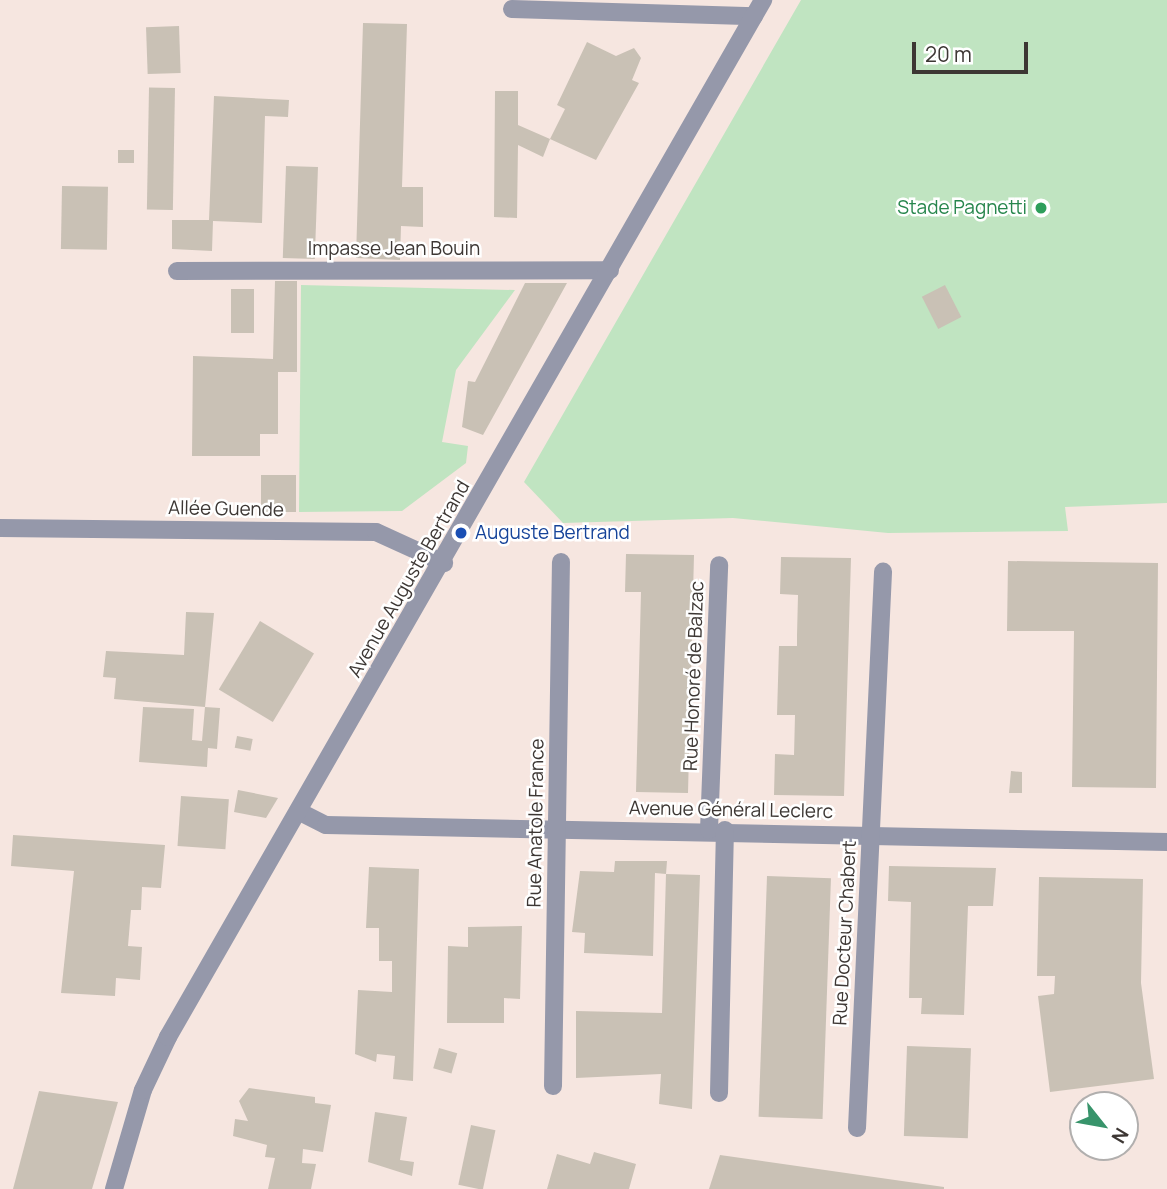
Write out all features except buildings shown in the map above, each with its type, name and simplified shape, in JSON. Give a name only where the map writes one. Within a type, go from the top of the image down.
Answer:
[{"type":"street","name":"Avenue Auguste Bertrand","points":[[114,1189],[143,1090],[168,1037],[444,563],[763,0]]},
{"type":"street","points":[[512,9],[754,16]]},
{"type":"street","name":"Impasse Jean Bouin","points":[[177,271],[610,270]]},
{"type":"street","name":"Allée Guende","points":[[0,528],[376,532],[444,563]]},
{"type":"street","name":"Rue Anatole France","points":[[553,1086],[561,562]]},
{"type":"street","name":"Rue Honoré de Balzac","points":[[719,565],[719,1093]]},
{"type":"street","name":"Rue Docteur Chabert","points":[[857,1128],[883,572]]},
{"type":"street","name":"Avenue Général Leclerc","points":[[298,811],[326,825],[717,830],[1167,842]]},
{"type":"green space","points":[[801,0],[1167,0],[1167,503],[1065,507],[1068,531],[888,533],[733,518],[563,523],[524,482]]},
{"type":"green space","points":[[301,285],[515,290],[456,370],[442,442],[468,446],[466,463],[402,511],[299,512]]},
{"type":"place","name":"Stade Pagnetti","points":[[1041,208]]},
{"type":"place","name":"Auguste Bertrand","points":[[461,533]]}]
